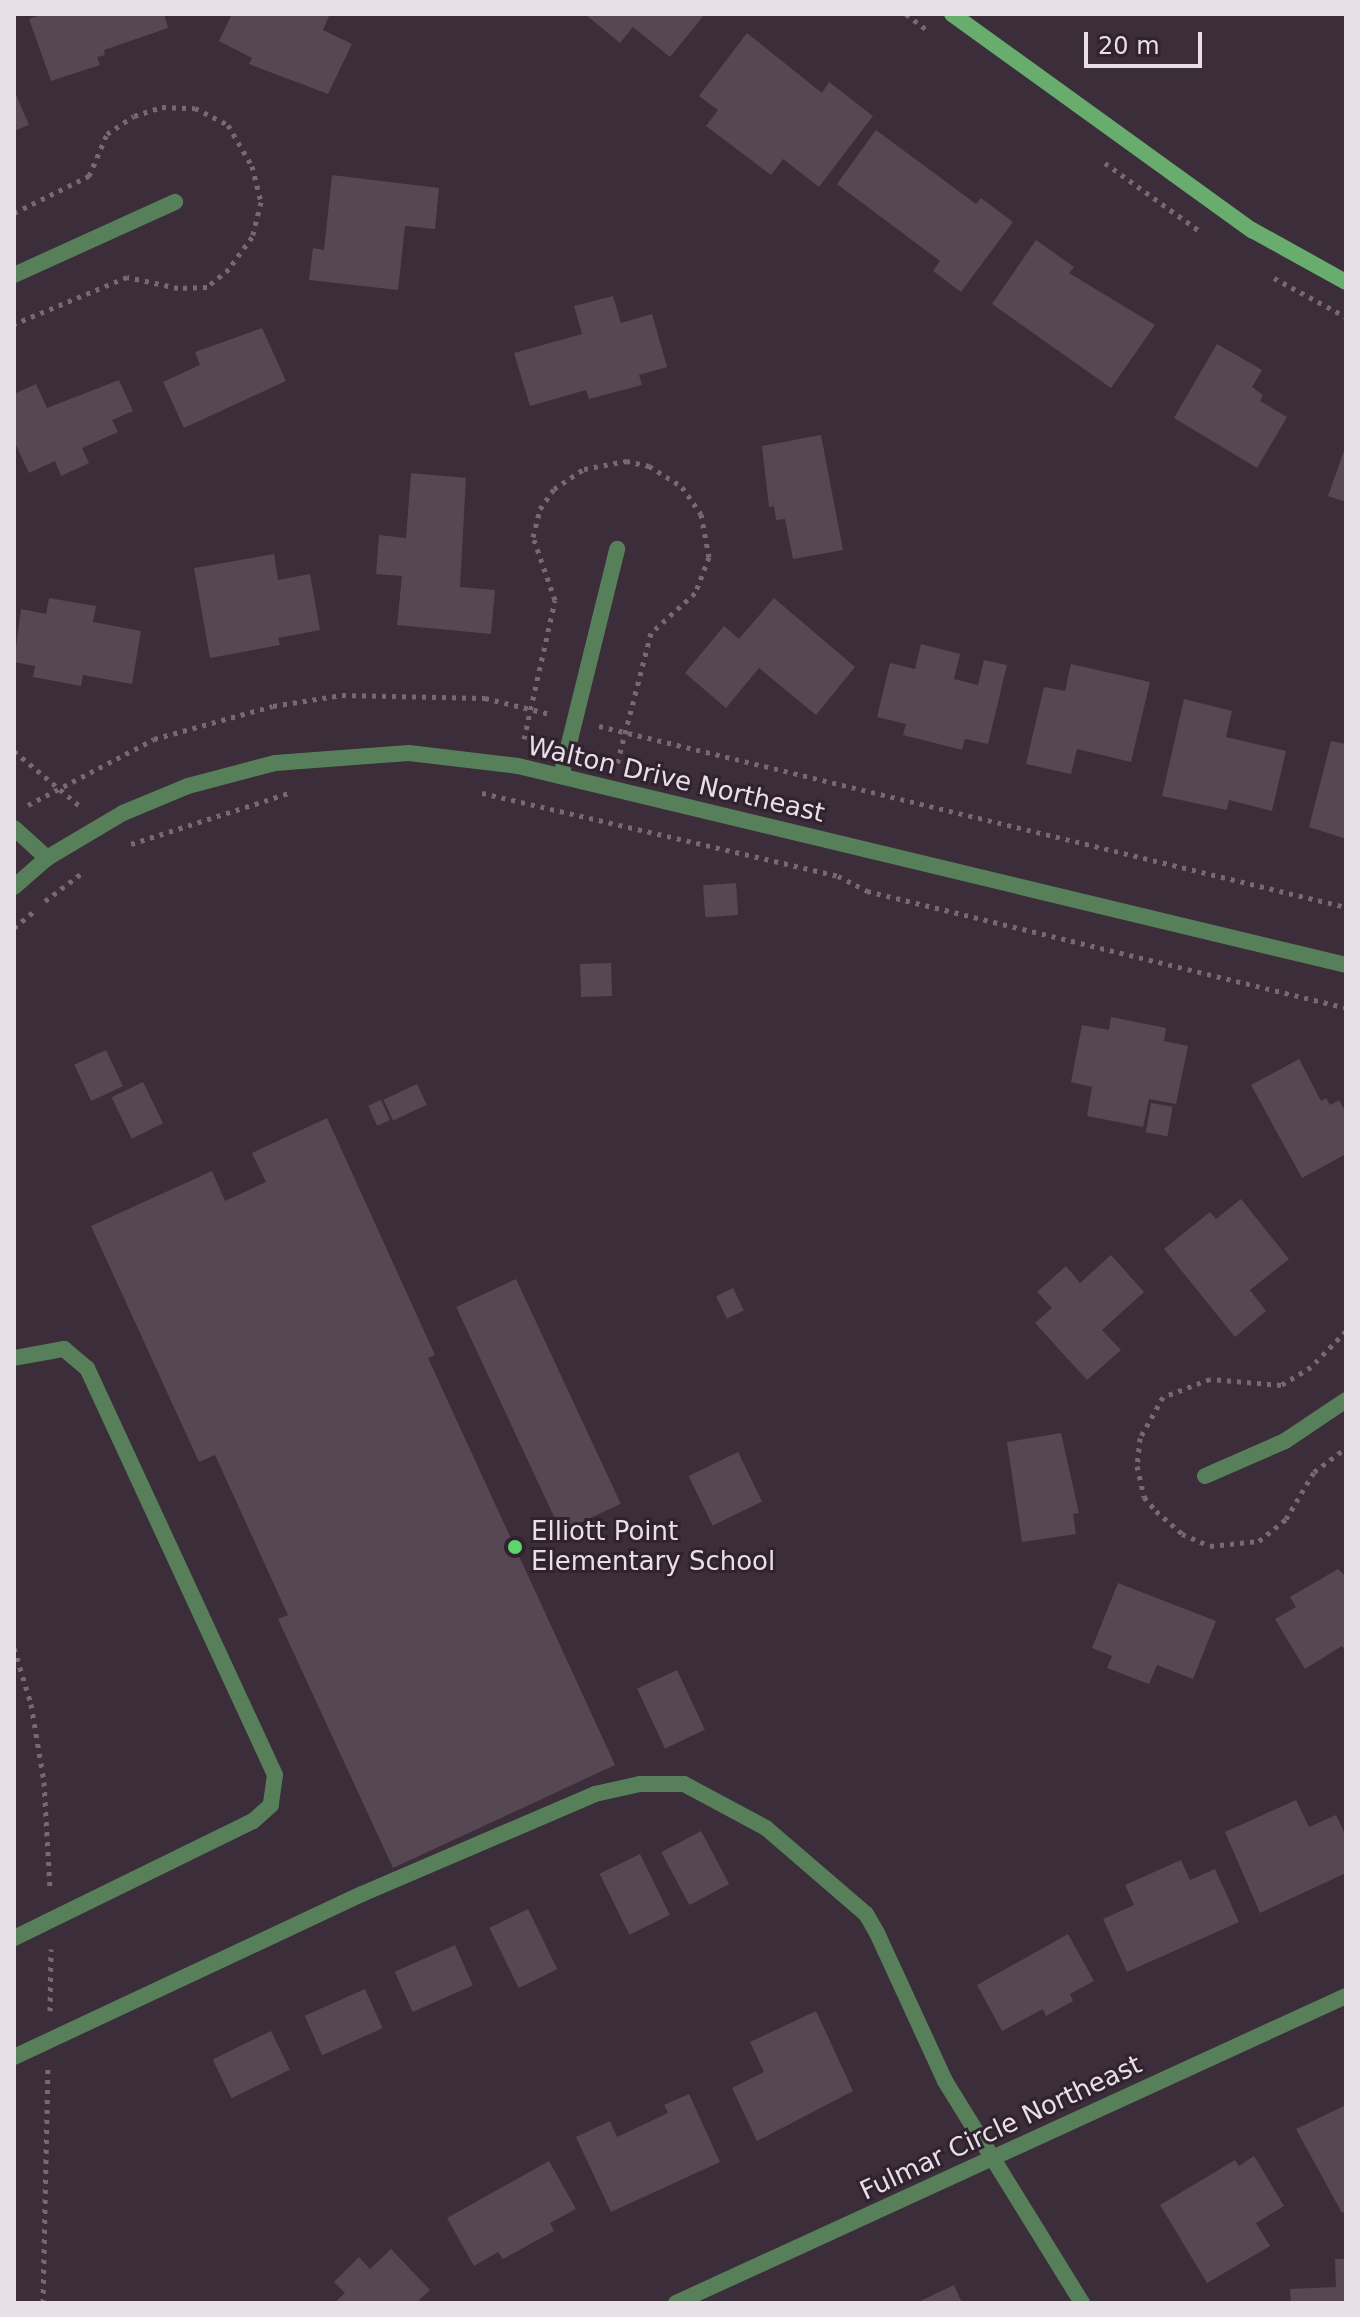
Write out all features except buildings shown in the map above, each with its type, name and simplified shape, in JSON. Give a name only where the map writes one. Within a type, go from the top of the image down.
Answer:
[{"type":"street","points":[[952,14],[1252,230],[1346,282]]},
{"type":"street","points":[[14,275],[175,202]]},
{"type":"street","points":[[561,776],[617,549]]},
{"type":"street","name":"Walton Drive Northeast","points":[[14,887],[47,858],[98,828],[188,786],[275,763],[327,756],[409,753],[499,762],[561,776],[1346,965]]},
{"type":"street","points":[[14,828],[47,858]]},
{"type":"street","points":[[14,1358],[64,1349],[87,1368],[275,1775],[271,1805],[253,1821],[14,1938]]},
{"type":"street","points":[[1205,1476],[1285,1441],[1346,1400]]},
{"type":"street","points":[[14,2057],[362,1894],[595,1794],[640,1784],[684,1784],[766,1828],[866,1914],[945,2081],[1082,2303]]},
{"type":"street","name":"Fulmar Circle Northeast","points":[[676,2303],[1346,1996]]},
{"type":"path","points":[[14,751],[84,809],[117,852],[238,806],[294,792]]},
{"type":"path","points":[[477,792],[838,876],[867,891],[1346,1008]]},
{"type":"path","points":[[14,928],[89,868]]},
{"type":"path","points":[[14,1648],[31,1704],[44,1782],[52,1920],[43,2303]]},
{"type":"place","name":"Elliott Point Elementary School","points":[[515,1547]]}]
